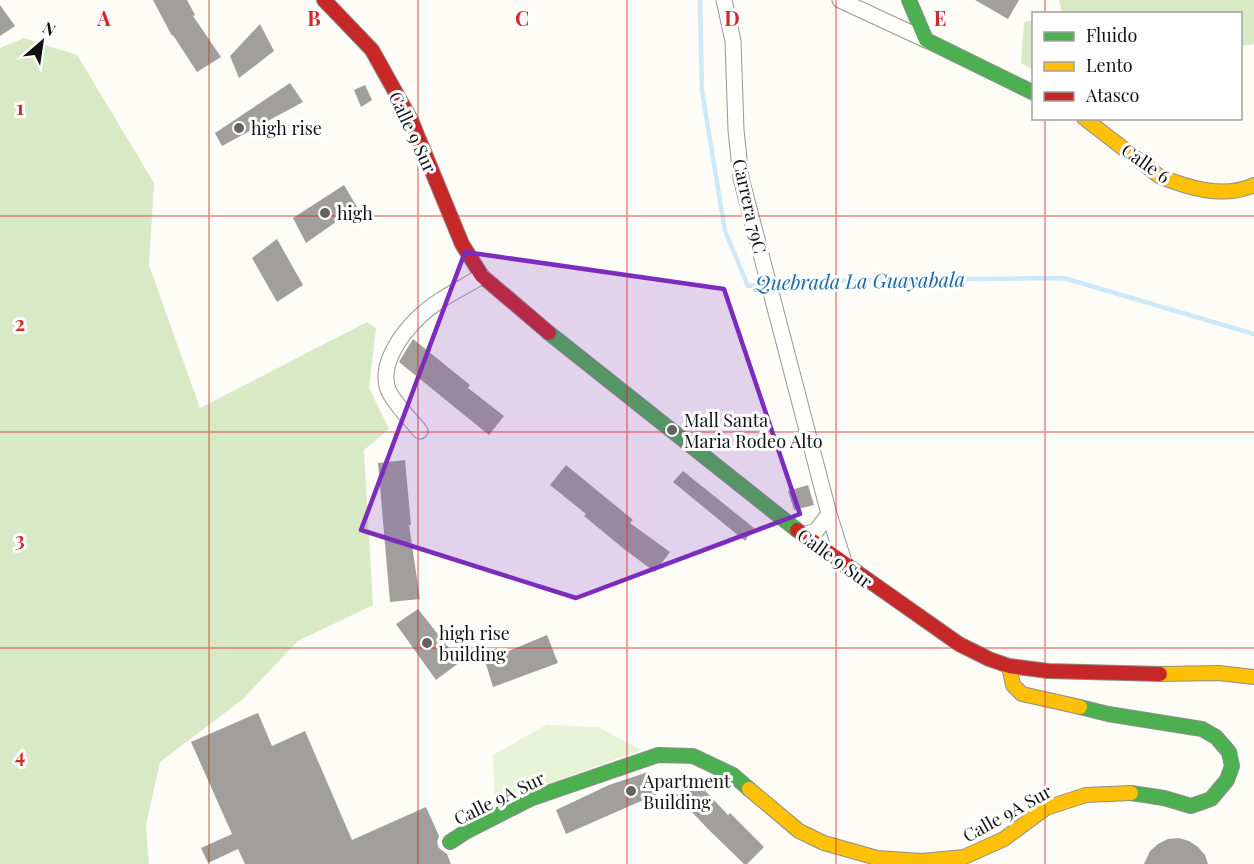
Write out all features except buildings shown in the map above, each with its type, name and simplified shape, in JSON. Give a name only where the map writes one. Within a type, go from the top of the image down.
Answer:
[{"type":"street","name":"Calle 9 Sur","points":[[324,0],[372,50],[411,120],[462,244],[482,276],[532,320],[803,535],[959,644],[989,660],[1010,666],[1048,671],[1123,674],[1219,673],[1254,677]]},
{"type":"street","name":"Carrera 79C","points":[[724,0],[733,41],[735,130],[741,178],[829,514],[845,565]]},
{"type":"street","points":[[840,0],[1032,92]]},
{"type":"street","points":[[909,0],[926,40]]},
{"type":"street","name":"Calle 6","points":[[1087,120],[1159,176],[1172,182],[1214,190],[1253,187]]},
{"type":"street","points":[[420,431],[387,389],[385,375],[387,360],[419,317],[438,302],[482,276]]},
{"type":"street","points":[[803,535],[816,531],[829,514]]},
{"type":"street","name":"Calle 9A Sur","points":[[450,842],[466,831],[530,799],[658,755],[693,756],[733,775],[799,831],[824,843],[877,858],[922,861],[964,857],[1004,839],[1046,808],[1086,795],[1127,792],[1191,806],[1211,799],[1227,780],[1232,766],[1231,756],[1225,746],[1209,733],[1193,727],[1108,714],[1022,694],[1011,685],[1010,666]]},
{"type":"highlighted area","points":[[465,252],[724,289],[800,514],[576,598],[361,530]]},
{"type":"green space","points":[[1059,0],[1254,0],[1254,44],[1242,46],[1242,12],[1062,12]]},
{"type":"green space","points":[[1032,20],[1032,69],[1021,63],[1024,22]]},
{"type":"green space","points":[[24,38],[77,55],[154,183],[149,265],[200,408],[367,322],[376,328],[369,388],[389,429],[364,450],[373,605],[298,641],[242,700],[160,762],[146,825],[149,864],[0,864],[0,48]]},
{"type":"green space","points":[[546,725],[598,727],[641,750],[495,803],[493,755]]},
{"type":"waterway","name":"Quebrada La Guayabala","points":[[700,0],[702,91],[725,231],[748,286],[811,281],[1064,278],[1254,334]]},
{"type":"traffic: fast","points":[[909,0],[926,40],[1032,92]]},
{"type":"traffic: fast","points":[[549,333],[797,530]]},
{"type":"traffic: fast","points":[[1080,707],[1108,714],[1202,729],[1216,737],[1229,752],[1232,766],[1227,780],[1211,799],[1191,806],[1164,798],[1131,793]]},
{"type":"traffic: fast","points":[[450,842],[530,799],[658,755],[693,756],[733,775],[749,789]]},
{"type":"traffic: slow","points":[[1087,120],[1159,176],[1206,190],[1231,191],[1254,185]]},
{"type":"traffic: slow","points":[[1009,666],[1013,685],[1022,694],[1080,707]]},
{"type":"traffic: slow","points":[[1160,674],[1219,673],[1254,677]]},
{"type":"traffic: slow","points":[[749,789],[799,831],[824,843],[877,858],[922,861],[964,857],[1004,839],[1046,808],[1086,795],[1131,793]]},
{"type":"traffic: jam","points":[[324,0],[372,50],[411,120],[462,244],[482,276],[549,333]]},
{"type":"traffic: jam","points":[[797,530],[959,644],[989,659],[1009,666],[1048,671],[1160,674]]},
{"type":"place","name":"high rise","points":[[239,128]]},
{"type":"place","name":"high","points":[[325,213]]},
{"type":"place","name":"Mall Santa Maria Rodeo Alto","points":[[672,430]]},
{"type":"place","name":"high rise building","points":[[427,643]]},
{"type":"place","name":"Apartment Building","points":[[631,791]]}]
